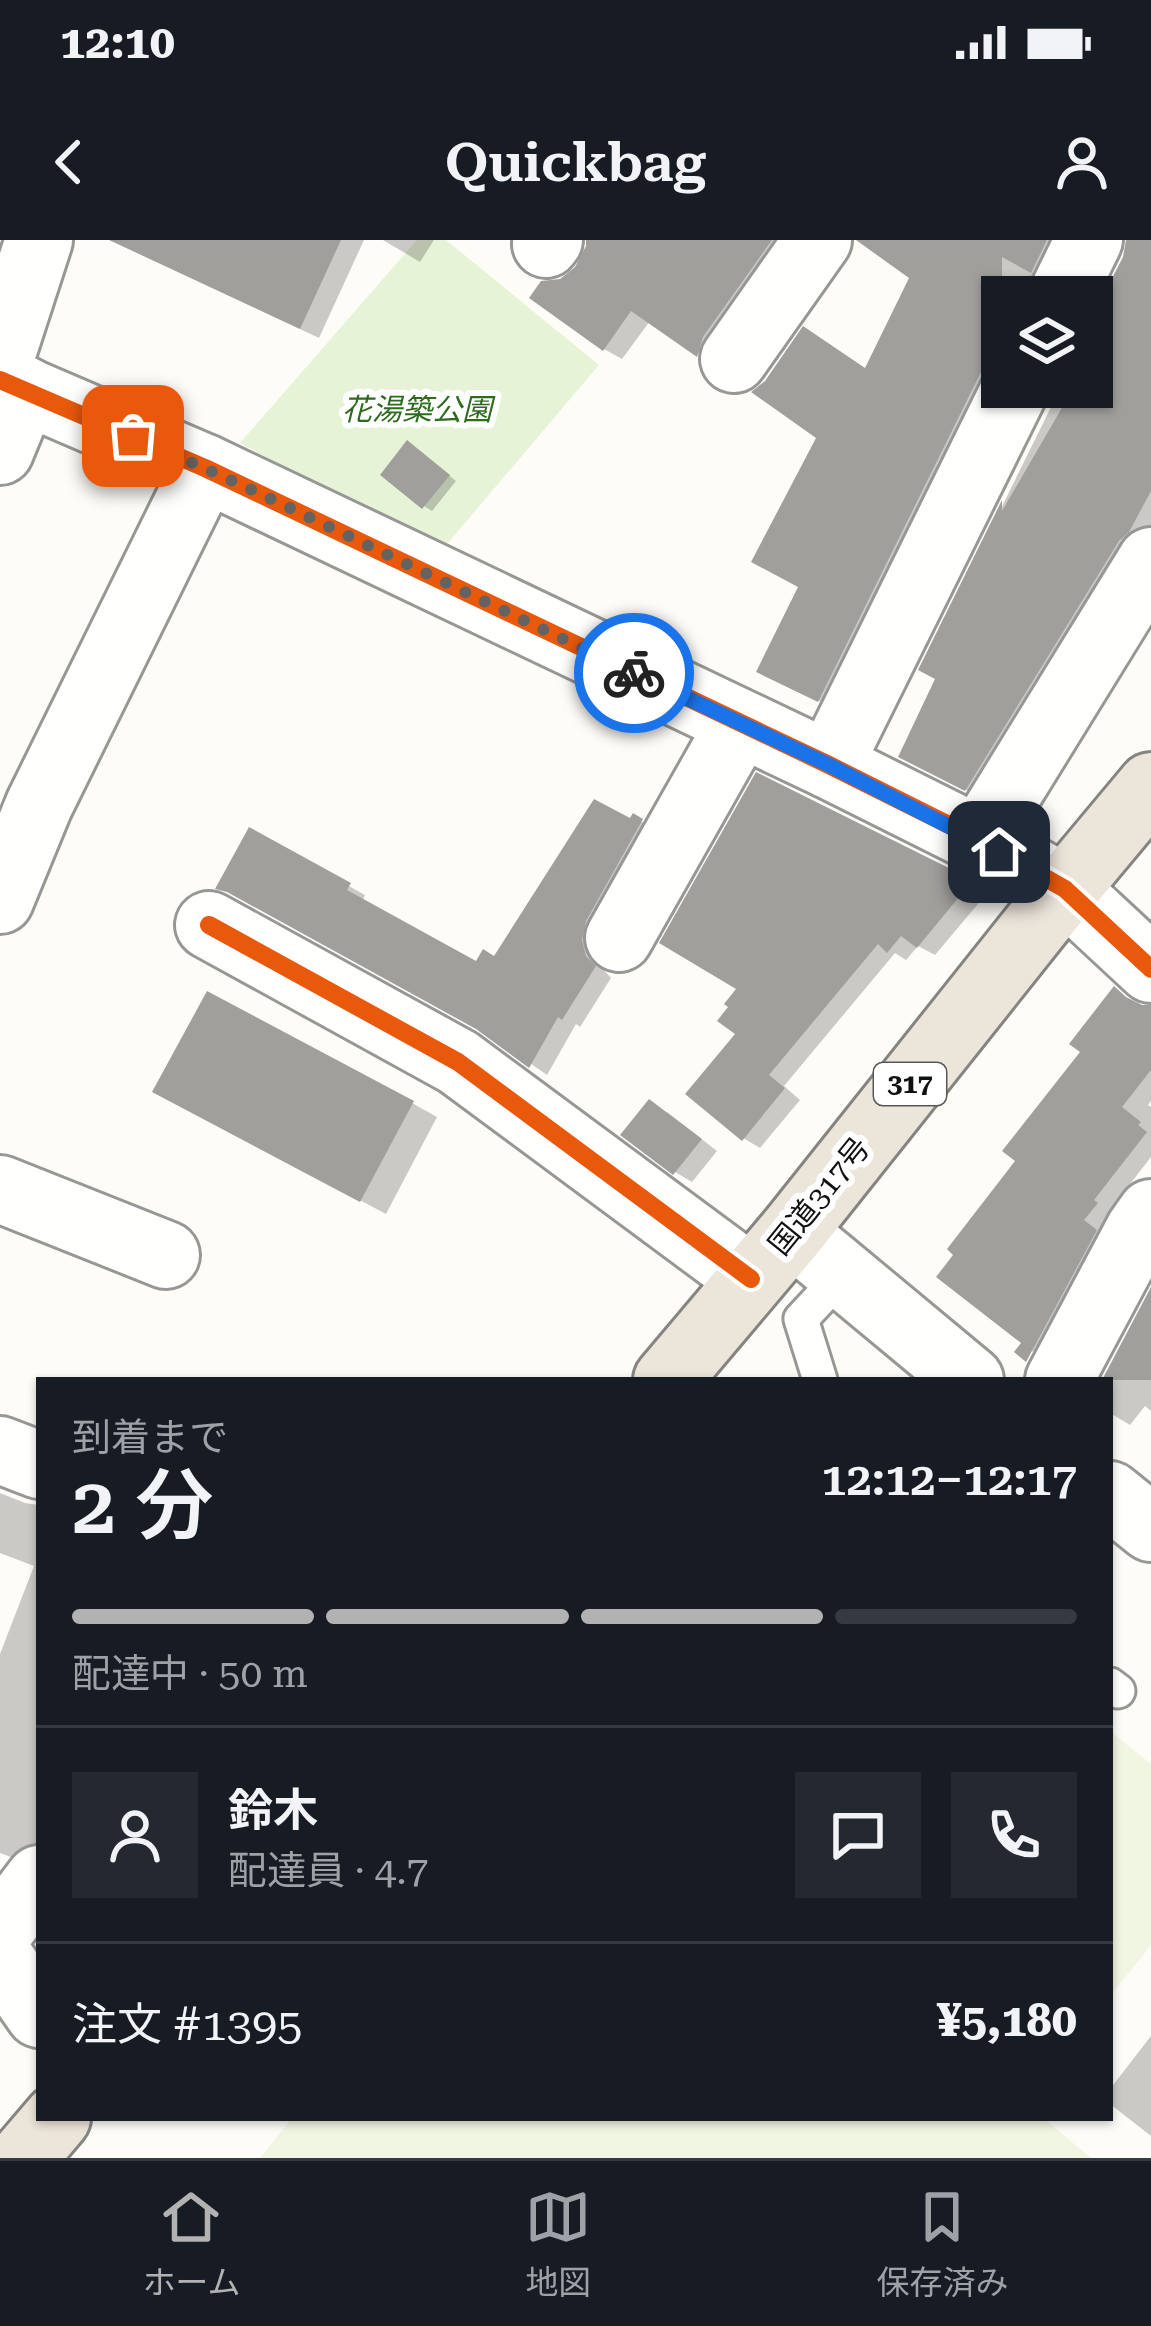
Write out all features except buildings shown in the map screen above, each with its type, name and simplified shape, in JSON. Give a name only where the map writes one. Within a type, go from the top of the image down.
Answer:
[{"type":"highway","name":"国道317号","points":[[669,1377],[1151,786]]},
{"type":"highway","points":[[23,2158],[54,2121]]},
{"type":"street","points":[[0,451],[8,377],[39,240]]},
{"type":"street","points":[[734,359],[818,240]]},
{"type":"street","points":[[1071,276],[1089,240]]},
{"type":"street","points":[[8,377],[979,840],[1065,889],[1151,970]]},
{"type":"street","points":[[829,765],[1006,408]]},
{"type":"street","points":[[0,901],[39,806],[205,468]]},
{"type":"street","points":[[979,840],[1151,560]]},
{"type":"street","points":[[619,938],[740,724]]},
{"type":"street","points":[[209,925],[458,1062],[771,1255],[843,1274],[966,1377]]},
{"type":"street","points":[[0,1189],[166,1255]]},
{"type":"street","points":[[1061,1377],[1151,1214]]},
{"type":"street","points":[[0,1450],[36,1464]]},
{"type":"street","points":[[1113,1497],[1151,1528]]},
{"type":"street","points":[[0,1930],[36,1883]]},
{"type":"street","points":[[0,1958],[36,2010]]},
{"type":"lane","points":[[819,1377],[801,1319],[843,1274]]},
{"type":"green space","name":"花湯築公園","points":[[417,240],[446,240],[599,365],[442,550],[240,443]]},
{"type":"green space","points":[[1113,1733],[1151,1764],[1151,1945],[1113,1992]]},
{"type":"green space","points":[[290,2121],[1047,2121],[1091,2158],[260,2158]]},
{"type":"cycle path","points":[[0,380],[205,468],[979,840],[1065,889],[1151,969]]},
{"type":"cycle path","points":[[209,925],[458,1062],[751,1279]]},
{"type":"way so far","points":[[133,436],[634,673]]},
{"type":"route","points":[[634,673],[999,852]]}]
